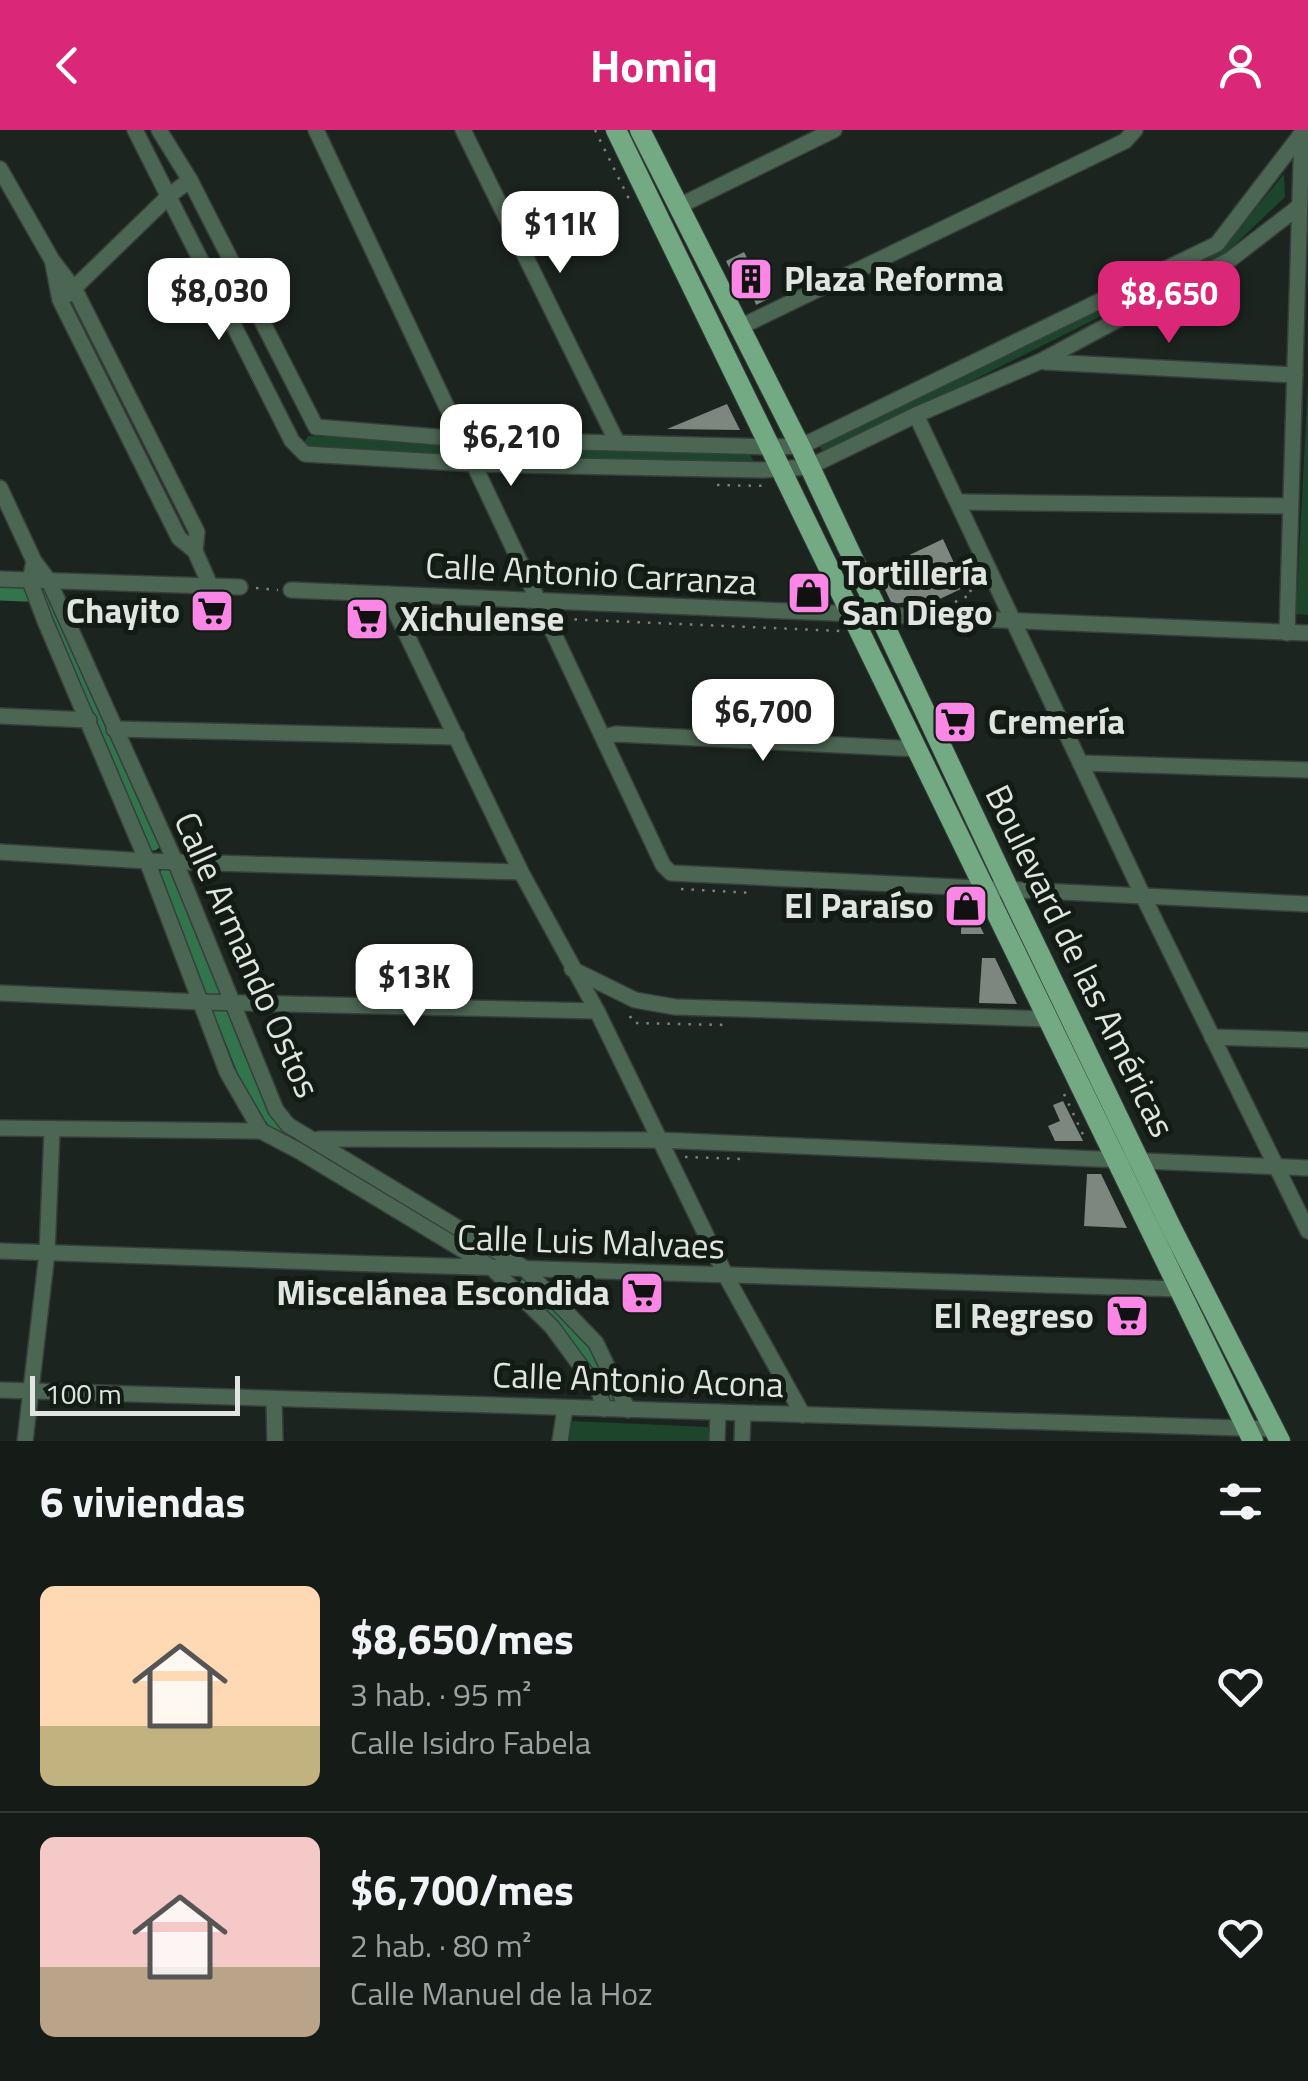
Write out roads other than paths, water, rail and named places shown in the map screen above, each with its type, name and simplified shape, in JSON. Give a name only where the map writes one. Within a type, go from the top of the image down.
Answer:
[{"type":"main road","name":"Boulevard de las Américas","points":[[616,130],[1250,1435]]},
{"type":"main road","name":"Boulevard de las Américas","points":[[640,130],[800,446],[1008,889],[1277,1435]]},
{"type":"street","points":[[135,130],[298,450],[305,454],[474,464],[809,468],[916,415],[1041,362],[1231,259],[1298,208]]},
{"type":"street","points":[[159,130],[190,180],[311,422],[323,430],[462,439],[772,447],[800,446],[1217,244],[1302,131]]},
{"type":"street","points":[[316,130],[670,878],[1308,904]]},
{"type":"street","points":[[463,130],[617,442]]},
{"type":"street","points":[[677,207],[834,130]]},
{"type":"street","points":[[740,327],[1126,141],[1134,130]]},
{"type":"street","points":[[1287,633],[1302,131]]},
{"type":"street","points":[[0,168],[52,260],[75,290],[197,532],[195,552]]},
{"type":"street","points":[[60,300],[190,180]]},
{"type":"street","points":[[52,260],[60,300],[179,538],[195,552],[210,585]]},
{"type":"street","points":[[1041,362],[1296,375]]},
{"type":"street","points":[[285,425],[306,412]]},
{"type":"street","points":[[916,415],[1144,898],[1308,1231]]},
{"type":"street","name":"Calle Armando Ostos","points":[[0,488],[34,561],[49,581],[175,861],[276,1110],[288,1125],[315,1139],[450,1232],[491,1267],[552,1327],[599,1392],[604,1409]]},
{"type":"street","points":[[958,502],[1290,506]]},
{"type":"street","points":[[30,581],[34,561]]},
{"type":"street","points":[[0,579],[240,587]]},
{"type":"street","name":"Calle Armando Ostos","points":[[30,581],[147,861],[226,1072],[261,1131],[524,1268],[596,1343],[628,1410]]},
{"type":"street","name":"Calle Antonio Carranza","points":[[291,590],[539,600],[856,625],[878,615],[1308,633]]},
{"type":"street","points":[[387,594],[521,872],[597,1011],[727,1278],[803,1415]]},
{"type":"street","points":[[0,716],[88,720]]},
{"type":"street","points":[[114,729],[457,737]]},
{"type":"street","points":[[604,737],[616,734],[918,750]]},
{"type":"street","points":[[1080,763],[1308,770]]},
{"type":"street","points":[[0,852],[147,861],[521,872]]},
{"type":"street","points":[[572,968],[635,1000],[675,1008],[1048,1018]]},
{"type":"street","points":[[0,994],[597,1011]]},
{"type":"street","points":[[1212,1038],[1308,1040]]},
{"type":"street","points":[[0,1128],[261,1131]]},
{"type":"street","points":[[25,1441],[47,1253],[52,1131]]},
{"type":"street","points":[[315,1139],[659,1140],[1308,1168]]},
{"type":"street","name":"Calle Luis Malvaes","points":[[0,1252],[727,1278],[1179,1289]]},
{"type":"street","name":"Calle Antonio Acona","points":[[0,1390],[718,1412],[1277,1435]]},
{"type":"street","points":[[274,1398],[274,1441]]},
{"type":"street","points":[[560,1441],[565,1408]]},
{"type":"street","points":[[717,1441],[718,1412]]},
{"type":"street","points":[[742,1441],[743,1413]]},
{"type":"waterway","points":[[0,593],[47,595],[153,843]]},
{"type":"waterway","points":[[166,876],[255,1096],[282,1130],[328,1158]]},
{"type":"waterway","points":[[527,1285],[576,1339],[609,1394]]},
{"type":"place","name":"Plaza Reforma","points":[[751,279]]},
{"type":"place","name":"Tortillería San Diego","points":[[809,593]]},
{"type":"place","name":"Chayito","points":[[212,611]]},
{"type":"place","name":"Xichulense","points":[[367,619]]},
{"type":"place","name":"Cremería","points":[[955,722]]},
{"type":"place","name":"El Paraíso","points":[[966,906]]},
{"type":"place","name":"Miscelánea Escondida","points":[[642,1293]]},
{"type":"place","name":"El Regreso","points":[[1127,1316]]}]
